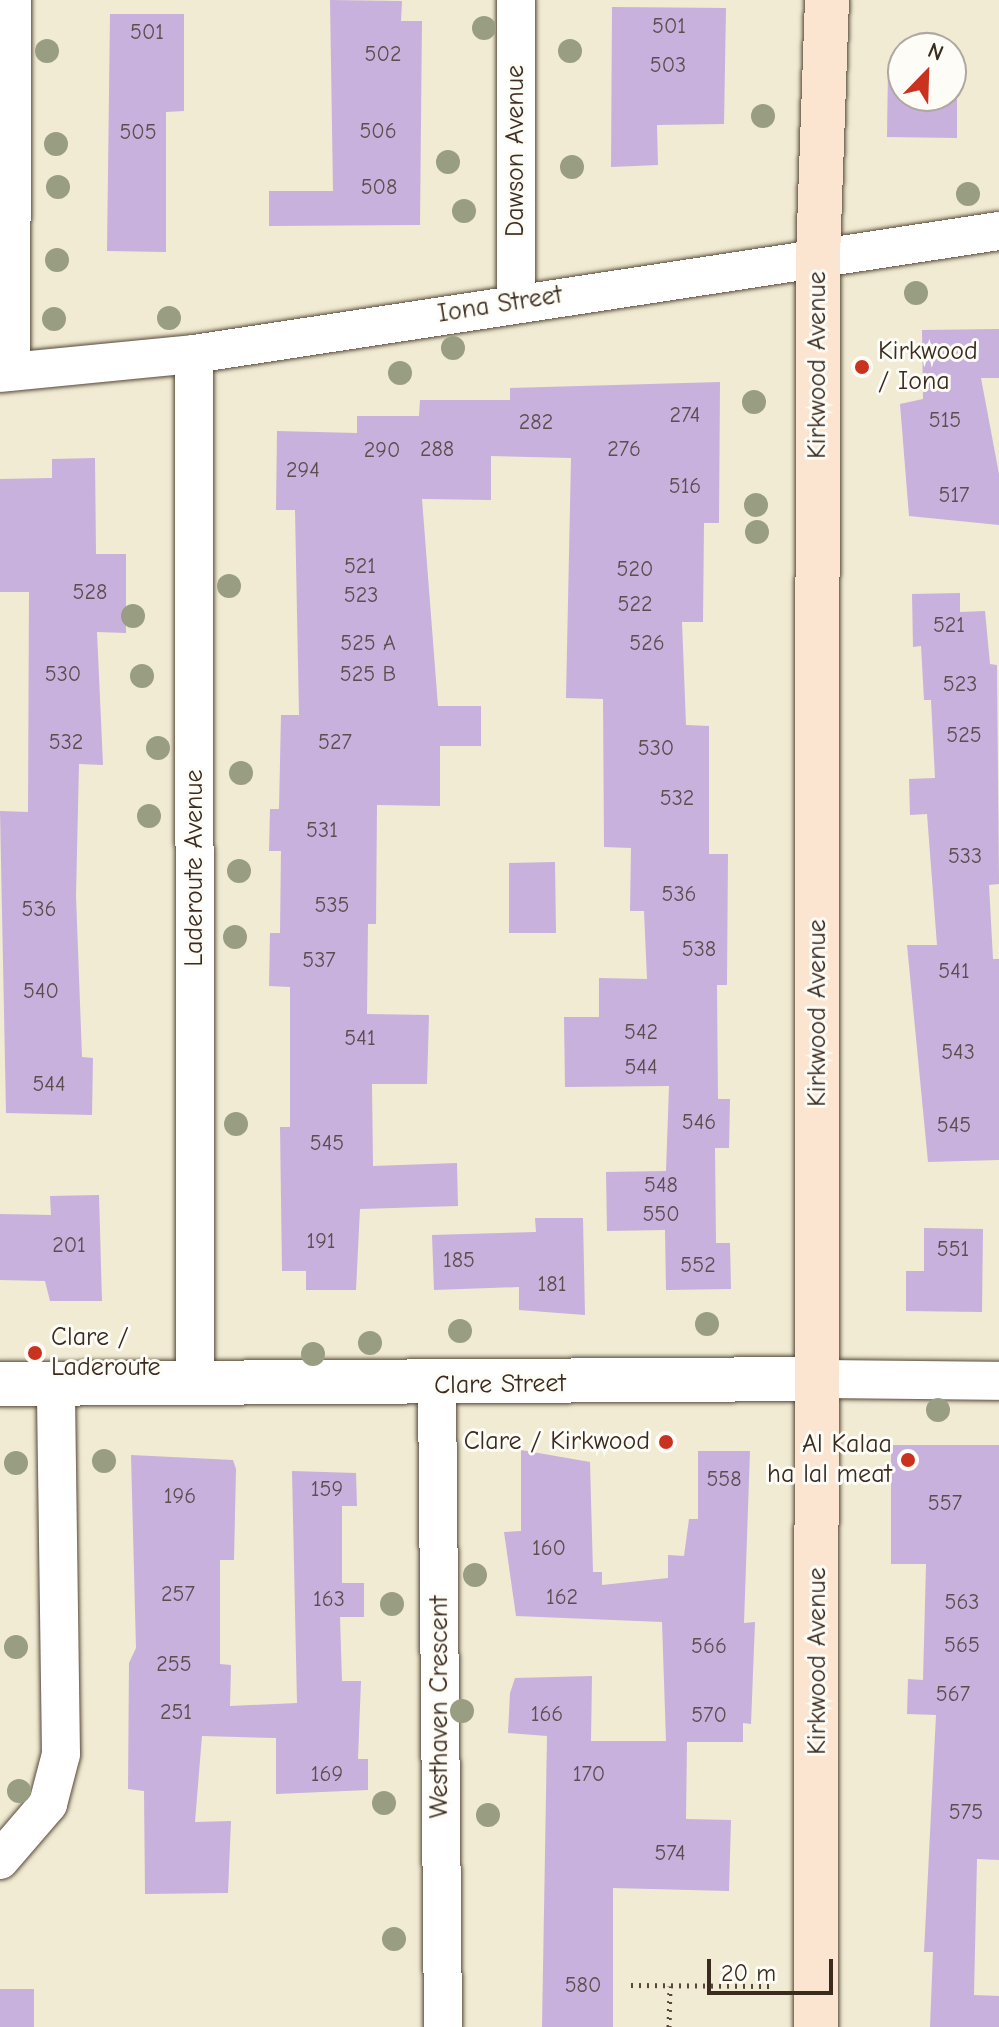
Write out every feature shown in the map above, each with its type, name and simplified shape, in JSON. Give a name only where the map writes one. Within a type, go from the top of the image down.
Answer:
[{"type":"main road","name":"Kirkwood Avenue","points":[[816,2027],[820,1379],[818,257],[827,0]]},
{"type":"street","points":[[5,372],[12,0]]},
{"type":"street","name":"Dawson Avenue","points":[[516,0],[516,302]]},
{"type":"street","name":"Iona Street","points":[[5,372],[194,354],[516,302],[999,231]]},
{"type":"street","name":"Laderoute Avenue","points":[[194,354],[195,1383]]},
{"type":"street","name":"Clare Street","points":[[0,1384],[437,1387],[820,1379],[999,1381]]},
{"type":"street","points":[[0,1860],[48,1804],[61,1754],[56,1385]]},
{"type":"street","name":"Westhaven Crescent","points":[[437,1387],[443,2027]]},
{"type":"path","points":[[631,1985],[772,1986]]},
{"type":"path","points":[[669,2027],[670,1986]]},
{"type":"building","points":[[330,0],[402,1],[401,21],[422,21],[420,225],[269,226],[269,191],[333,191]]},
{"type":"building","points":[[612,7],[726,8],[724,124],[657,125],[658,165],[611,167]]},
{"type":"building","points":[[110,14],[184,14],[184,111],[166,112],[166,252],[107,251]]},
{"type":"building","points":[[887,112],[957,112],[957,138],[887,137]]},
{"type":"building","points":[[999,329],[999,378],[981,378],[999,474],[999,525],[909,516],[900,404],[923,399],[922,330]]},
{"type":"building","points":[[720,382],[719,523],[704,523],[703,622],[682,622],[686,725],[709,726],[709,854],[728,854],[727,985],[717,985],[718,1099],[730,1099],[729,1148],[715,1148],[716,1243],[730,1243],[731,1289],[666,1290],[665,1230],[607,1231],[606,1172],[666,1171],[669,1086],[565,1087],[564,1017],[599,1017],[599,978],[647,979],[644,911],[630,911],[631,848],[604,847],[603,699],[566,698],[571,458],[491,456],[491,500],[422,499],[438,706],[481,706],[481,746],[440,746],[440,806],[377,805],[376,924],[368,924],[367,1014],[429,1015],[427,1084],[372,1084],[373,1166],[457,1163],[458,1206],[360,1209],[356,1290],[306,1290],[306,1271],[282,1271],[280,1127],[290,1127],[290,987],[269,986],[270,933],[280,933],[281,851],[269,851],[270,809],[279,809],[281,715],[299,715],[295,510],[276,510],[277,431],[357,433],[357,416],[419,416],[420,400],[510,400],[510,388]]},
{"type":"building","points":[[95,458],[96,554],[126,554],[126,633],[97,632],[103,765],[79,764],[76,896],[82,1057],[93,1058],[92,1115],[6,1113],[0,811],[28,812],[29,592],[0,592],[0,479],[52,478],[52,459]]},
{"type":"building","points":[[960,593],[960,612],[985,611],[990,664],[997,665],[999,884],[989,885],[993,959],[999,959],[999,1160],[928,1162],[907,945],[937,945],[927,814],[910,815],[909,779],[935,778],[931,700],[924,700],[921,646],[913,647],[912,594]]},
{"type":"building","points":[[555,862],[556,933],[509,933],[509,863]]},
{"type":"building","points":[[99,1195],[102,1301],[50,1301],[45,1281],[0,1280],[0,1214],[51,1215],[50,1196]]},
{"type":"building","points":[[535,1218],[583,1218],[585,1315],[519,1310],[519,1287],[434,1290],[432,1235],[536,1232]]},
{"type":"building","points":[[924,1228],[983,1229],[982,1312],[906,1311],[906,1271],[924,1271]]},
{"type":"building","points":[[891,1445],[999,1445],[999,1860],[977,1859],[974,1995],[999,1996],[999,2027],[930,2027],[933,1952],[924,1952],[936,1715],[907,1714],[908,1679],[923,1680],[926,1564],[891,1564]]},
{"type":"building","points":[[521,1450],[590,1462],[593,1572],[602,1572],[602,1585],[668,1578],[668,1555],[684,1556],[689,1519],[698,1519],[698,1451],[750,1451],[744,1623],[755,1622],[751,1724],[743,1723],[743,1742],[687,1742],[686,1819],[731,1820],[729,1891],[613,1888],[613,2027],[542,2027],[547,1736],[508,1733],[510,1693],[515,1678],[592,1676],[591,1741],[666,1741],[662,1622],[516,1616],[504,1532],[521,1531]]},
{"type":"building","points":[[131,1455],[233,1460],[236,1469],[234,1560],[220,1560],[220,1664],[231,1665],[230,1706],[297,1703],[292,1471],[356,1473],[357,1506],[342,1506],[342,1583],[364,1583],[364,1617],[340,1617],[342,1681],[361,1681],[358,1759],[368,1759],[368,1790],[276,1794],[276,1738],[202,1736],[195,1822],[231,1821],[228,1893],[145,1894],[144,1791],[128,1789],[129,1663],[136,1648]]},
{"type":"building","points":[[0,1989],[34,1989],[34,2027],[0,2027]]},
{"type":"place","name":"Kirkwood / Iona","points":[[862,367]]},
{"type":"place","name":"Clare / Laderoute","points":[[35,1353]]},
{"type":"place","name":"Clare / Kirkwood","points":[[666,1442]]},
{"type":"place","name":"Al Kalaa ha lal meat","points":[[908,1460]]}]
